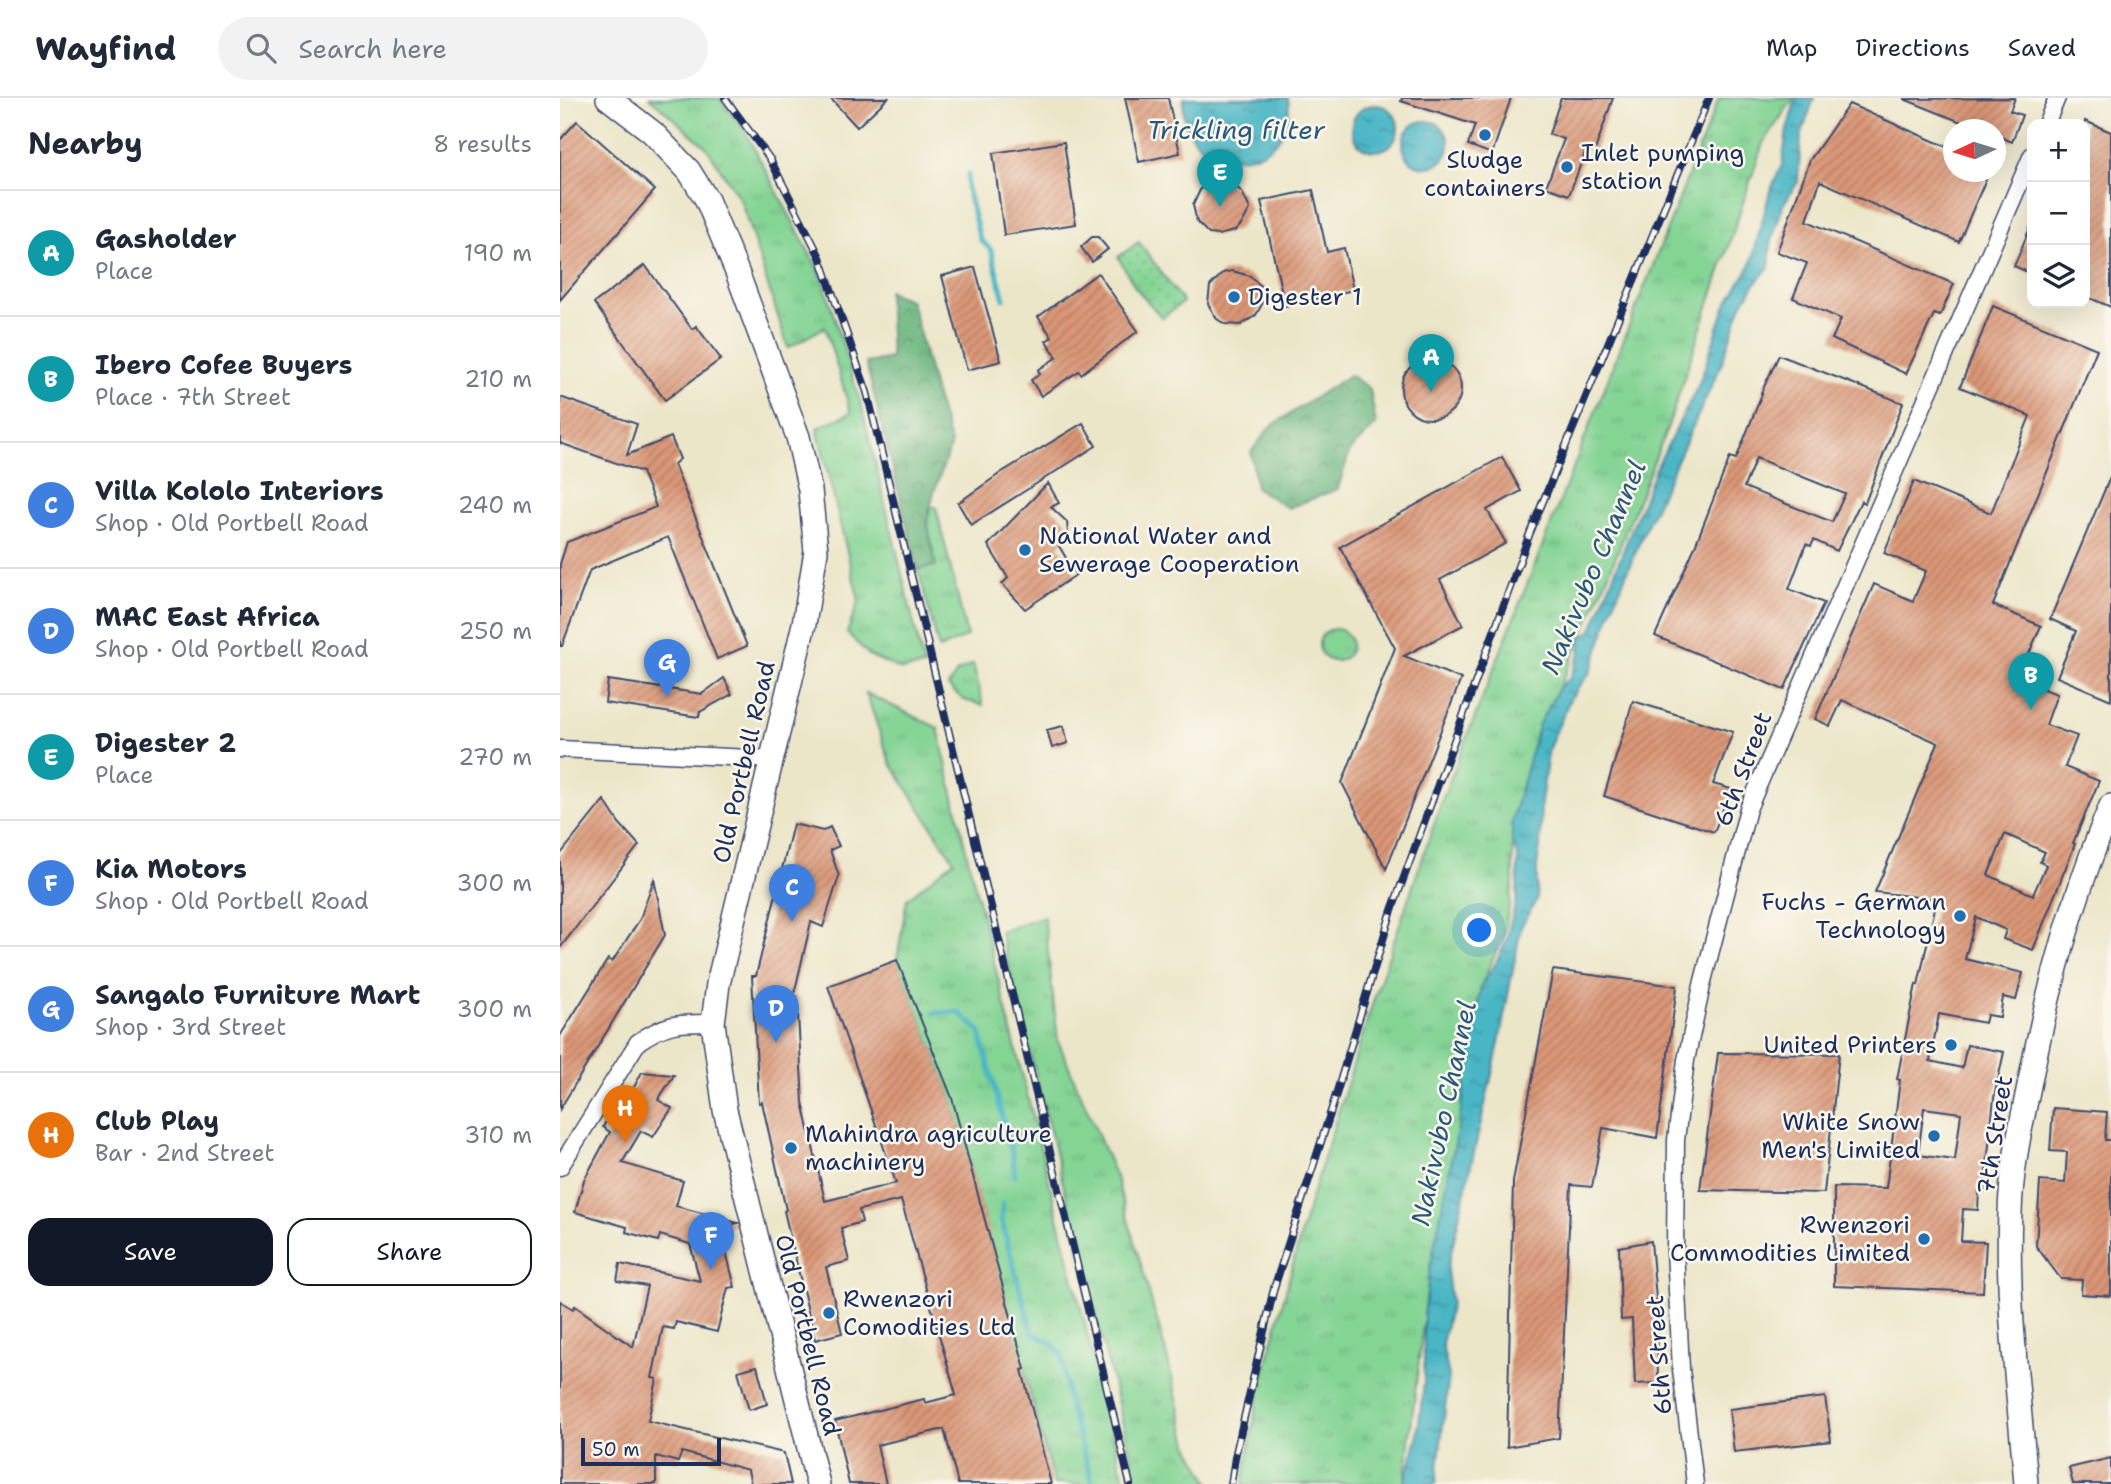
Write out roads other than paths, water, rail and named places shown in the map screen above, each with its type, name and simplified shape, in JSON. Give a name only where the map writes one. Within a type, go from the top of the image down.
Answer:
[{"type":"main road","name":"Old Portbell Road","points":[[608,98],[652,132],[689,171],[707,200],[737,272],[798,437],[810,490],[816,551],[804,624],[718,984],[713,1023],[725,1110],[818,1484]]},
{"type":"main road","name":"7th Street","points":[[2026,1484],[2010,1282],[2010,1211],[2018,1140],[2046,999],[2091,853],[2111,806]]},
{"type":"street","points":[[2048,119],[2057,98]]},
{"type":"street","name":"6th Street","points":[[1695,1484],[1681,1369],[1675,1250],[1676,1140],[1686,1060],[1707,968],[1748,809],[2027,167]]},
{"type":"street","points":[[560,749],[771,759]]},
{"type":"street","points":[[560,1167],[638,1042],[653,1031],[671,1024],[713,1023]]},
{"type":"water","name":"Trickling filter","points":[[1184,98],[1288,98],[1287,124],[1276,142],[1258,154],[1237,158],[1216,155],[1198,144],[1186,125]]},
{"type":"water","points":[[1796,98],[1814,98],[1801,136],[1798,182],[1783,205],[1771,244],[1769,267],[1741,307],[1720,368],[1642,536],[1613,606],[1591,671],[1570,699],[1549,748],[1541,801],[1537,899],[1521,927],[1498,1048],[1447,1270],[1451,1303],[1442,1344],[1449,1376],[1436,1484],[1404,1484],[1417,1438],[1424,1383],[1424,1316],[1430,1268],[1458,1129],[1481,986],[1506,941],[1517,898],[1518,856],[1512,842],[1512,820],[1539,724],[1559,688],[1570,678],[1580,653],[1581,638],[1592,630],[1655,470],[1699,384],[1725,307],[1751,264],[1770,191],[1782,165],[1787,130]]},
{"type":"water","points":[[1375,105],[1384,106],[1391,112],[1397,119],[1397,137],[1391,144],[1384,150],[1375,151],[1366,150],[1359,144],[1353,137],[1352,128],[1353,119],[1359,112],[1366,106]]},
{"type":"water","points":[[1426,121],[1435,122],[1442,128],[1448,135],[1448,153],[1442,160],[1435,166],[1426,167],[1417,166],[1410,160],[1404,153],[1403,144],[1404,135],[1410,128],[1417,122]]},
{"type":"waterway","points":[[968,174],[967,189],[980,239],[991,250],[1004,299]]},
{"type":"waterway","points":[[934,1013],[958,1012],[979,1030],[1012,1153],[1015,1176]]},
{"type":"waterway","points":[[1003,1203],[1001,1219],[1032,1333],[1053,1344],[1062,1355],[1068,1401],[1093,1484]]},
{"type":"railway","points":[[725,98],[770,159],[820,257],[867,392],[1130,1484]]},
{"type":"railway","points":[[1231,1484],[1274,1288],[1392,910],[1530,533],[1709,98]]},
{"type":"place","name":"Sludge containers","points":[[1485,135]]},
{"type":"place","name":"Inlet pumping station","points":[[1567,167]]},
{"type":"place","name":"Digester 2","points":[[1220,207]]},
{"type":"place","name":"Digester 1","points":[[1234,297]]},
{"type":"place","name":"Gasholder","points":[[1431,392]]},
{"type":"place","name":"National Water and Sewerage Cooperation","points":[[1025,550]]},
{"type":"place","name":"Sangalo Furniture Mart","points":[[667,697]]},
{"type":"place","name":"Ibero Cofee Buyers","points":[[2031,710]]},
{"type":"place","name":"Fuchs - German Technology","points":[[1960,916]]},
{"type":"place","name":"Villa Kololo Interiors","points":[[792,922]]},
{"type":"place","name":"MAC East Africa","points":[[776,1043]]},
{"type":"place","name":"United Printers","points":[[1951,1045]]},
{"type":"place","name":"White Snow Men's Limited","points":[[1934,1136]]},
{"type":"place","name":"Club Play","points":[[625,1143]]},
{"type":"place","name":"Mahindra agriculture machinery","points":[[791,1148]]},
{"type":"place","name":"Rwenzori Commodities Limited","points":[[1924,1239]]},
{"type":"place","name":"Kia Motors","points":[[711,1270]]},
{"type":"place","name":"Rwenzori Comodities Ltd","points":[[829,1313]]},
{"type":"water label","name":"Nakivubo Channel","points":[[1593,567]]},
{"type":"water label","name":"Nakivubo Channel","points":[[1443,1113]]}]
